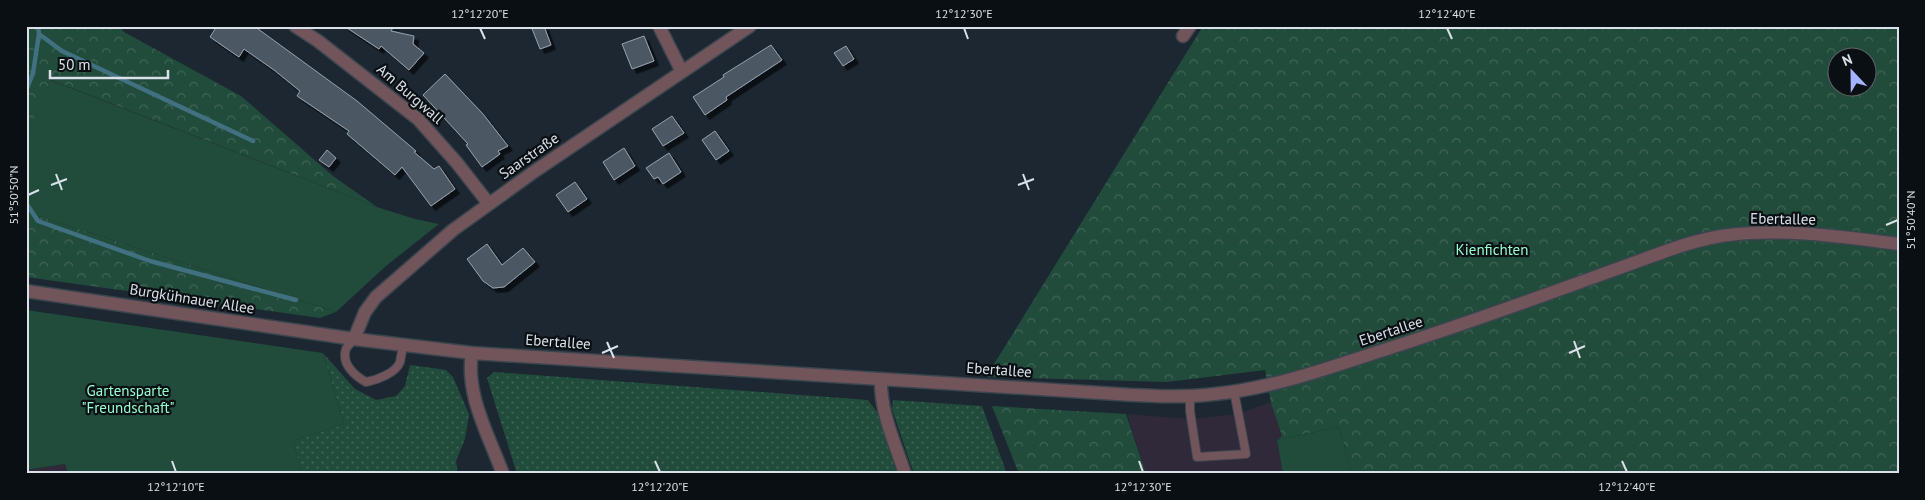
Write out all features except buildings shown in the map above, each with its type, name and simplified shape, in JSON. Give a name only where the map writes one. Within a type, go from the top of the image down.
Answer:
[{"type":"street","name":"Am Burgwall","points":[[295,26],[318,41],[418,119],[458,163],[489,204]]},
{"type":"street","points":[[659,26],[682,72]]},
{"type":"street","name":"Saarstraße","points":[[354,339],[365,312],[376,297],[418,259],[489,204],[750,26]]},
{"type":"street","name":"Ebertallee","points":[[354,339],[472,353],[1117,394],[1190,396],[1234,392],[1291,379],[1484,317],[1669,250],[1709,238],[1743,234],[1779,233],[1899,244]]},
{"type":"street","name":"Burgkühnauer Allee","points":[[26,290],[354,339]]},
{"type":"street","points":[[472,353],[470,366],[471,386],[503,474]]},
{"type":"street","points":[[881,379],[883,409],[905,474]]},
{"type":"lane","points":[[354,339],[346,349],[346,362],[352,372],[366,382],[374,381],[395,368],[399,363],[403,346]]},
{"type":"lane","points":[[1190,396],[1190,411],[1197,457],[1246,454],[1234,392]]},
{"type":"shaded area","points":[[1271,402],[1282,436],[1277,440],[1283,474],[1146,474],[1127,414],[1190,419],[1237,414]]},
{"type":"shaded area","points":[[65,464],[68,474],[26,474],[26,470]]},
{"type":"green space","points":[[26,26],[119,26],[124,32],[241,96],[333,176],[377,207],[51,80],[26,139]]},
{"type":"green space","name":"Kienfichten","points":[[1203,26],[1899,26],[1899,474],[1352,474],[1339,427],[1277,440],[1282,436],[1271,403],[1265,370],[1167,382],[986,377]]},
{"type":"green space","points":[[50,80],[377,207],[415,219],[439,224],[386,266],[336,312],[26,212],[26,139]]},
{"type":"green space","points":[[26,212],[336,312],[320,318],[26,277]]},
{"type":"green space","name":"Gartensparte \"Freundschaft\"","points":[[26,310],[323,353],[344,424],[293,441],[302,474],[68,474],[65,464],[26,470]]},
{"type":"green space","points":[[323,353],[355,389],[376,400],[396,396],[405,386],[410,365],[446,370],[453,377],[469,414],[465,439],[456,461],[458,474],[302,474],[293,441],[344,424]]},
{"type":"green space","points":[[494,372],[868,400],[877,412],[897,474],[517,474],[487,378]]},
{"type":"green space","points":[[893,400],[982,406],[1007,474],[914,474],[892,409]]},
{"type":"green space","points":[[992,406],[1126,414],[1146,474],[1019,474]]},
{"type":"green space","points":[[1339,427],[1352,474],[1283,474],[1277,440]]},
{"type":"waterway","points":[[38,26],[39,34],[62,51],[253,141]]},
{"type":"waterway","points":[[26,91],[33,73],[39,34]]},
{"type":"waterway","points":[[26,203],[38,221],[150,261],[296,300]]}]
